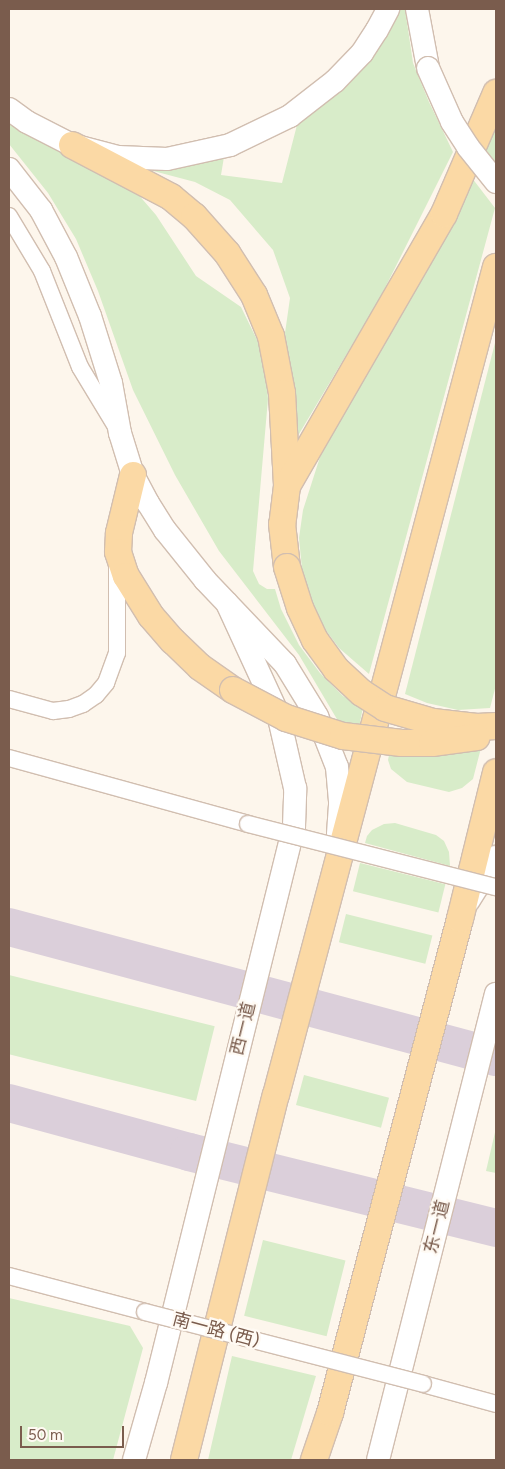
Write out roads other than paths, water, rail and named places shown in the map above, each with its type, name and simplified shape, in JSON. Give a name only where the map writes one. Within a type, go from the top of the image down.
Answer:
[{"type":"main road","points":[[72,145],[118,157],[167,159],[230,145],[290,116],[335,81],[362,53],[378,30],[388,9]]},
{"type":"main road","points":[[417,9],[428,68],[452,122],[468,147],[496,182]]},
{"type":"main road","points":[[287,486],[444,214],[496,93]]},
{"type":"main road","points":[[9,109],[42,130],[150,184],[171,197],[194,216],[227,253],[254,295],[271,336],[282,394],[287,486],[282,524],[287,566],[300,608],[314,640],[336,669],[362,693],[385,708],[433,722],[477,727],[496,726]]},
{"type":"main road","points":[[9,168],[36,204],[53,232],[80,290],[111,383],[120,433],[133,475],[148,503],[180,549],[227,603],[285,664],[318,716],[337,767],[340,805],[336,866]]},
{"type":"main road","points":[[184,1460],[336,866],[496,267]]},
{"type":"main road","points":[[133,475],[119,533],[118,552],[130,583],[151,616],[200,667],[233,690],[286,718],[333,733],[372,741],[432,743],[496,733]]},
{"type":"main road","name":"西一道","points":[[134,1460],[156,1383],[294,826],[295,788],[278,714],[227,603]]},
{"type":"main road","points":[[314,1460],[330,1413],[460,919],[496,772]]},
{"type":"main road","points":[[460,919],[474,890],[496,857]]},
{"type":"main road","name":"东一道","points":[[378,1460],[496,994]]},
{"type":"street","points":[[9,216],[42,271],[84,374],[120,433]]},
{"type":"street","points":[[9,699],[53,710],[69,709],[84,704],[96,695],[106,683],[117,653],[115,589],[118,552]]},
{"type":"street","points":[[9,758],[248,824],[496,887]]},
{"type":"street","name":"南一路 (西)","points":[[9,1276],[496,1404]]}]
